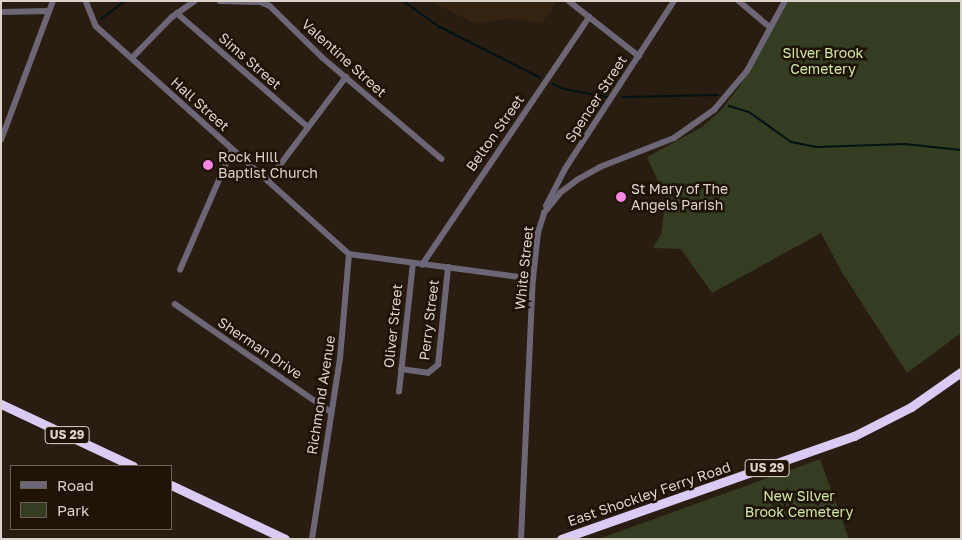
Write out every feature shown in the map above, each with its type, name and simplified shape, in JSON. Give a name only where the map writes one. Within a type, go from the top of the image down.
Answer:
[{"type":"highway","name":"East Shockley Ferry Road","points":[[561,539],[854,436],[911,407],[961,372]]},
{"type":"highway","name":"US 29","points":[[1,404],[131,465]]},
{"type":"highway","points":[[172,485],[285,539]]},
{"type":"street","points":[[1,140],[53,1]]},
{"type":"street","name":"Hall Street","points":[[86,1],[96,26],[349,254]]},
{"type":"street","points":[[132,58],[177,13],[195,1]]},
{"type":"street","name":"Valentine Street","points":[[220,1],[261,2],[270,6],[346,77],[442,159]]},
{"type":"street","points":[[569,1],[639,56]]},
{"type":"street","name":"Spencer Street","points":[[544,213],[554,186],[674,1]]},
{"type":"street","points":[[739,1],[770,27]]},
{"type":"street","name":"White Street","points":[[521,539],[533,279],[536,242],[544,213],[560,192],[577,180],[600,167],[674,138],[714,110],[747,71],[785,1]]},
{"type":"street","points":[[1,12],[49,11]]},
{"type":"street","name":"Sims Street","points":[[177,13],[308,127]]},
{"type":"street","name":"Belton Street","points":[[422,265],[589,17]]},
{"type":"street","points":[[268,181],[346,77]]},
{"type":"street","points":[[180,270],[232,150]]},
{"type":"street","points":[[349,254],[533,279]]},
{"type":"street","name":"Richmond Avenue","points":[[312,539],[340,359],[349,254]]},
{"type":"street","name":"Oliver Street","points":[[399,392],[413,264]]},
{"type":"street","name":"Perry Street","points":[[401,369],[428,373],[438,365],[448,268]]},
{"type":"street","name":"Sherman Drive","points":[[175,304],[331,412]]},
{"type":"shaded area","points":[[430,1],[557,1],[542,23],[510,19],[474,23]]},
{"type":"green space","name":"Silver Brook Cemetery","points":[[788,1],[961,1],[961,333],[907,373],[843,274],[821,233],[712,293],[681,249],[653,248],[661,234],[666,199],[647,157],[702,127],[721,110],[739,87]]},
{"type":"green space","name":"New Silver Brook Cemetery","points":[[820,459],[849,539],[598,539],[618,532]]},
{"type":"waterway","points":[[101,19],[125,1]]},
{"type":"waterway","points":[[403,1],[438,26],[541,78]]},
{"type":"waterway","points":[[553,84],[564,89],[607,97]]},
{"type":"waterway","points":[[622,97],[718,95]]},
{"type":"waterway","points":[[729,106],[749,112],[791,142],[817,147],[905,144],[961,150]]},
{"type":"place","name":"Rock Hill Baptist Church","points":[[208,165]]},
{"type":"place","name":"St Mary of The Angels Parish","points":[[621,197]]}]
